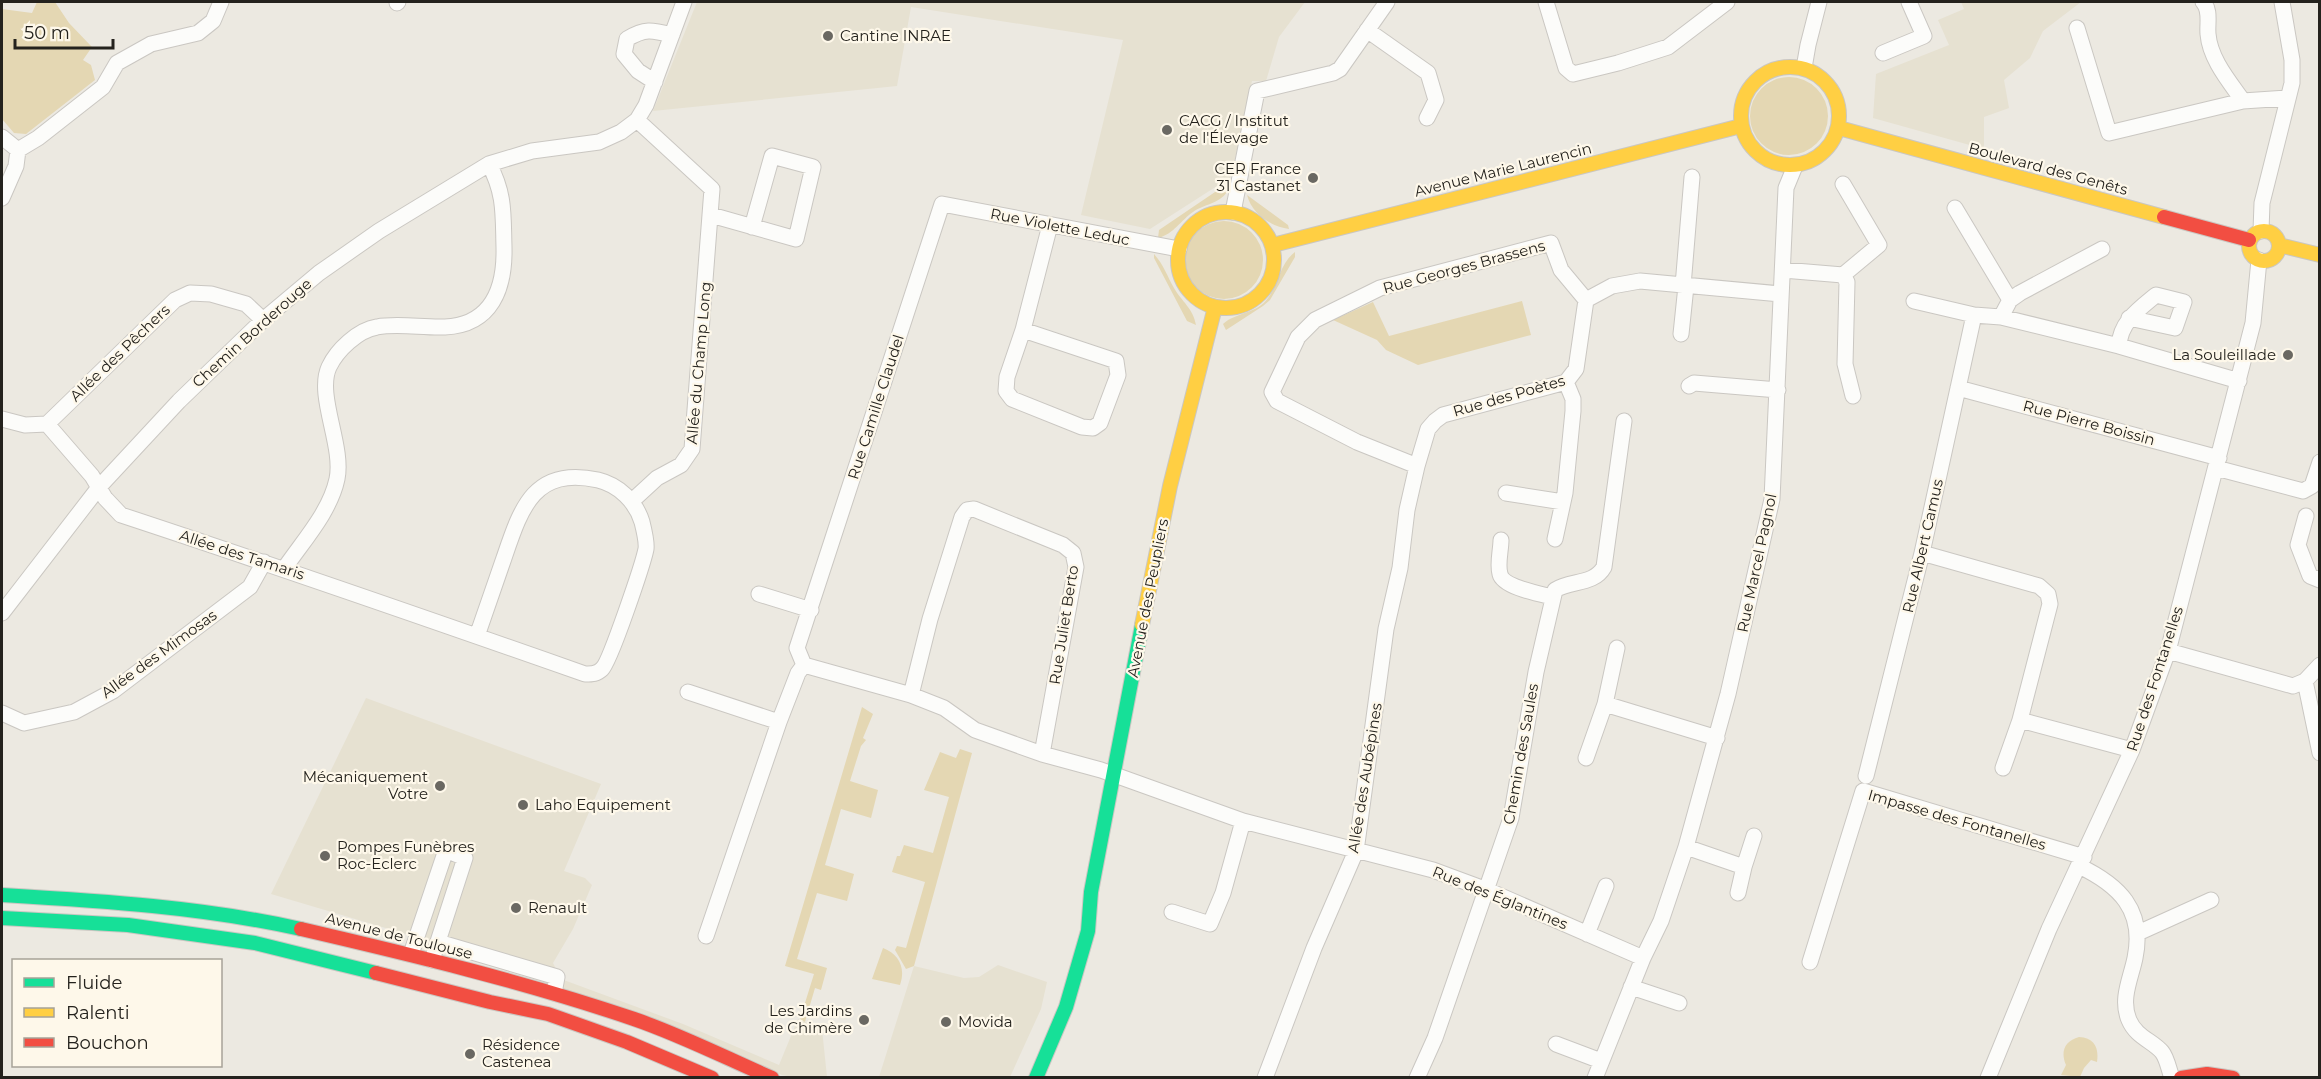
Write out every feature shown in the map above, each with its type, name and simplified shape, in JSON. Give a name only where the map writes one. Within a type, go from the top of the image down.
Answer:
[{"type":"street","points":[[18,150],[38,138],[103,87],[117,63],[151,45],[198,33],[213,21],[221,2]]},
{"type":"street","points":[[637,120],[646,105],[684,2]]},
{"type":"street","points":[[1233,212],[1257,91],[1333,73],[1340,69],[1387,2]]},
{"type":"street","points":[[1546,2],[1566,68],[1573,74],[1618,63],[1668,46],[1727,2]]},
{"type":"street","points":[[1804,68],[1820,2]]},
{"type":"street","points":[[1883,53],[1924,36],[1909,2]]},
{"type":"street","points":[[2203,2],[2207,6],[2208,35],[2213,54],[2243,101]]},
{"type":"street","points":[[2279,245],[2274,257],[2266,261],[2259,260],[2250,253],[2292,83],[2292,60],[2282,2]]},
{"type":"street","points":[[2077,28],[2109,133],[2243,101],[2287,98]]},
{"type":"street","points":[[655,82],[638,71],[624,54],[627,39],[640,31],[653,30],[672,35]]},
{"type":"street","points":[[1368,30],[1428,73],[1436,100],[1427,118]]},
{"type":"street","points":[[1792,66],[1804,68],[1822,77],[1832,89],[1839,108],[1839,128],[1835,138],[1822,154],[1810,162],[1795,166],[1770,161],[1752,148],[1742,126],[1742,106],[1749,88],[1761,75],[1775,68],[1792,66]]},
{"type":"street","name":"Chemin Borderouge","points":[[2,613],[100,486],[179,401],[263,320],[319,273],[379,231],[489,164],[532,151],[599,142],[621,132],[637,120]]},
{"type":"street","name":"Allée du Champ Long","points":[[632,501],[657,478],[681,465],[692,449],[712,189],[637,120]]},
{"type":"street","name":"Avenue Marie Laurencin","points":[[1273,245],[1742,126]]},
{"type":"street","name":"Boulevard des Genêts","points":[[1839,128],[2255,236]]},
{"type":"street","points":[[2,137],[18,150]]},
{"type":"street","points":[[2,198],[16,166],[18,150]]},
{"type":"street","points":[[711,215],[752,228],[796,239],[813,167],[772,156],[752,228]]},
{"type":"street","points":[[284,568],[326,508],[338,478],[338,456],[326,384],[328,369],[334,357],[356,336],[375,327],[447,327],[469,323],[486,310],[499,292],[505,268],[503,198],[489,164]]},
{"type":"street","name":"Rue Marcel Pagnol","points":[[1595,1077],[1643,958],[1661,921],[1686,847],[1717,738],[1772,499],[1786,188],[1795,166]]},
{"type":"street","points":[[1681,334],[1692,177]]},
{"type":"street","points":[[1783,270],[1843,275],[1879,245],[1843,184]]},
{"type":"street","name":"Rue Violette Leduc","points":[[942,204],[1179,249]]},
{"type":"street","name":"Rue Camille Claudel","points":[[804,665],[797,648],[942,204]]},
{"type":"street","points":[[1955,208],[2010,300]]},
{"type":"street","points":[[1233,212],[1245,215],[1264,229],[1273,245],[1274,260],[1271,276],[1256,297],[1240,306],[1215,307],[1197,299],[1186,288],[1179,272],[1179,249],[1187,230],[1200,219],[1213,213],[1233,212]]},
{"type":"street","points":[[1023,330],[1116,361],[1118,375],[1100,423],[1093,428],[1082,427],[1012,399],[1006,391],[1007,377],[1023,330],[1050,225]]},
{"type":"street","points":[[2255,236],[2273,234],[2279,245],[2319,255]]},
{"type":"street","name":"Rue Georges Brassens","points":[[1417,466],[1356,442],[1276,401],[1272,392],[1298,337],[1307,327],[1315,320],[1380,288],[1551,243],[1561,270],[1586,300]]},
{"type":"street","points":[[2001,317],[2010,300],[2102,249]]},
{"type":"street","name":"Rue des Fontanelles","points":[[1988,1077],[2049,929],[2132,750],[2168,651],[2253,323],[2259,260]]},
{"type":"street","points":[[1843,275],[1847,282],[1845,364],[1853,396]]},
{"type":"street","points":[[1586,300],[1612,286],[1640,281],[1781,294]]},
{"type":"street","name":"Allée des Pêchers","points":[[47,424],[175,300],[190,292],[210,294],[246,304],[263,320]]},
{"type":"street","name":"Rue des Poètes","points":[[1417,466],[1428,429],[1443,416],[1566,382],[1576,369],[1586,300]]},
{"type":"street","points":[[1914,301],[1974,315],[2001,317],[2119,346],[2239,381]]},
{"type":"street","name":"Avenue des Peupliers","points":[[1036,1077],[1066,1007],[1088,931],[1091,892],[1170,486],[1215,307]]},
{"type":"street","name":"Rue Albert Camus","points":[[1866,776],[1922,553],[1974,315]]},
{"type":"street","points":[[2119,346],[2119,335],[2129,318]]},
{"type":"street","points":[[1556,539],[1563,502],[1573,411],[1573,399],[1566,382]]},
{"type":"street","points":[[1689,386],[1694,383],[1778,390]]},
{"type":"street","name":"Rue Pierre Boissin","points":[[1958,388],[2218,463],[2303,491],[2312,486],[2319,462]]},
{"type":"street","points":[[2,420],[25,425],[47,424]]},
{"type":"street","points":[[1501,540],[1500,574],[1503,580],[1517,587],[1552,597],[1555,590],[1564,584],[1594,578],[1604,567],[1624,421]]},
{"type":"street","name":"Allée des Tamaris","points":[[47,424],[100,486],[105,498],[121,515],[284,568],[477,636]]},
{"type":"street","name":"Allée des Aubépines","points":[[1265,1077],[1314,948],[1356,851],[1386,629],[1400,568],[1407,510],[1417,466]]},
{"type":"street","points":[[582,476],[608,482],[632,501],[642,522],[646,548],[615,645],[604,668],[595,674],[585,674],[477,636],[519,513],[536,491],[561,477],[582,476]]},
{"type":"street","points":[[1506,494],[1563,502]]},
{"type":"street","name":"Rue Juliet Berto","points":[[911,695],[930,619],[962,516],[967,510],[974,509],[1063,544],[1073,553],[1076,567],[1042,754]]},
{"type":"street","points":[[2306,516],[2298,545],[2310,576],[2319,580]]},
{"type":"street","points":[[1922,553],[2039,586],[2048,594],[2050,604],[2020,720],[2003,768]]},
{"type":"street","name":"Allée des Mimosas","points":[[2,713],[24,723],[74,712],[113,691],[250,587],[264,562]]},
{"type":"street","points":[[759,594],[811,610]]},
{"type":"street","name":"Chemin des Saules","points":[[1417,1077],[1435,1038],[1511,818],[1536,672],[1552,597]]},
{"type":"street","points":[[1586,758],[1605,704],[1617,648]]},
{"type":"street","points":[[2168,651],[2293,686],[2305,681],[2319,665]]},
{"type":"street","points":[[706,936],[779,722],[798,673],[804,665]]},
{"type":"street","name":"Rue des Églantines","points":[[804,665],[911,695],[944,708],[975,730],[1243,821],[1433,870],[1487,890],[1643,958]]},
{"type":"street","points":[[2305,681],[2319,753]]},
{"type":"street","points":[[688,692],[779,722]]},
{"type":"street","points":[[1605,704],[1717,738]]},
{"type":"street","points":[[2020,720],[2132,750]]},
{"type":"street","name":"Impasse des Fontanelles","points":[[1810,962],[1863,791],[2082,861]]},
{"type":"street","points":[[1172,912],[1210,924],[1224,893],[1243,821]]},
{"type":"street","points":[[1738,893],[1754,836]]},
{"type":"street","points":[[1686,847],[1744,867]]},
{"type":"street","points":[[380,974],[399,969],[409,958],[446,850],[465,858],[432,960]]},
{"type":"street","points":[[2082,861],[2102,876],[2127,901],[2133,912],[2138,933],[2135,958],[2127,987],[2126,1010],[2135,1030],[2162,1052],[2172,1077]]},
{"type":"street","points":[[1587,934],[1606,885]]},
{"type":"street","name":"Avenue des Peupliers","points":[[1030,1058],[1048,1017],[1091,892]]},
{"type":"street","name":"Avenue de Toulouse","points":[[2,895],[109,901],[214,912],[297,928],[409,958],[432,960],[554,993],[637,1020],[772,1077]]},
{"type":"street","points":[[2138,933],[2211,900]]},
{"type":"street","points":[[2,918],[128,925],[255,942],[533,1010],[627,1042],[712,1077]]},
{"type":"street","points":[[438,942],[556,977],[554,993]]},
{"type":"street","points":[[409,958],[417,978],[430,986]]},
{"type":"street","points":[[1631,987],[1679,1003]]},
{"type":"street","points":[[1556,1044],[1602,1061]]},
{"type":"street","points":[[2181,1077],[2207,1074],[2233,1077]]},
{"type":"shaded area","points":[[37,2],[55,2],[69,23],[92,47],[83,60],[91,65],[95,80],[26,134],[14,133],[2,119],[2,9],[32,13]]},
{"type":"shaded area","points":[[697,2],[1305,2],[1279,37],[1266,81],[1252,81],[1231,177],[1150,229],[1081,215],[1123,40],[911,7],[897,86],[653,111]]},
{"type":"shaded area","points":[[1961,2],[2081,2],[2043,31],[2030,58],[2004,80],[2009,108],[1984,117],[1984,149],[1873,118],[1876,74],[1949,45],[1938,20],[1964,9]]},
{"type":"shaded area","points":[[1789,77],[1804,80],[1821,94],[1828,116],[1825,131],[1811,148],[1789,155],[1774,152],[1757,138],[1750,116],[1753,101],[1767,84]]},
{"type":"shaded area","points":[[1218,190],[1227,192],[1220,199],[1197,209],[1173,230],[1158,238],[1159,230]]},
{"type":"shaded area","points":[[1247,195],[1288,225],[1289,229],[1263,218],[1253,208]]},
{"type":"shaded area","points":[[1224,221],[1239,224],[1256,238],[1263,260],[1260,275],[1246,292],[1224,299],[1209,296],[1192,282],[1185,260],[1188,245],[1202,228]]},
{"type":"shaded area","points":[[1295,252],[1295,257],[1270,300],[1226,330],[1223,324],[1228,320],[1258,307],[1268,298],[1283,267]]},
{"type":"shaded area","points":[[1154,254],[1190,310],[1196,325],[1187,321]]},
{"type":"shaded area","points":[[1522,301],[1531,335],[1418,365],[1386,350],[1377,340],[1333,320],[1373,302],[1389,336]]},
{"type":"shaded area","points":[[366,698],[601,784],[564,871],[585,878],[592,885],[573,929],[553,963],[561,979],[683,1024],[779,1065],[798,1019],[822,1029],[827,1077],[782,1075],[463,951],[271,894]]},
{"type":"shaded area","points":[[862,707],[873,714],[863,738],[866,740],[861,746],[850,781],[878,790],[871,818],[841,809],[825,865],[854,874],[847,901],[817,893],[797,959],[827,968],[821,990],[815,988],[805,1022],[800,1019],[814,974],[785,966]]},
{"type":"shaded area","points":[[960,749],[972,753],[914,966],[906,969],[895,950],[897,946],[906,948],[925,882],[892,872],[897,856],[900,856],[904,845],[933,853],[949,797],[924,790],[940,752],[956,758]]},
{"type":"shaded area","points":[[883,948],[900,962],[902,979],[900,985],[872,979]]},
{"type":"shaded area","points":[[998,965],[1047,982],[1041,1009],[1010,1077],[879,1077],[914,966],[964,978],[979,977]]},
{"type":"shaded area","points":[[2079,1037],[2089,1039],[2095,1045],[2097,1062],[2091,1060],[2080,1077],[2061,1075],[2066,1065],[2065,1047],[2070,1041]]},
{"type":"traffic: fast","points":[[1036,1078],[1066,1007],[1088,931],[1091,892],[1142,625]]},
{"type":"traffic: fast","points":[[2,895],[190,910],[301,929]]},
{"type":"traffic: fast","points":[[2,918],[128,925],[255,943],[376,973]]},
{"type":"traffic: slow","points":[[1790,67],[1809,71],[1825,81],[1835,97],[1839,116],[1835,135],[1825,151],[1809,161],[1790,165],[1771,161],[1755,151],[1745,135],[1741,116],[1745,97],[1755,81],[1771,71],[1790,67]]},
{"type":"traffic: slow","points":[[1273,245],[1741,126]]},
{"type":"traffic: slow","points":[[1839,128],[2164,217]]},
{"type":"traffic: slow","points":[[1226,212],[1244,216],[1260,226],[1270,242],[1274,260],[1270,278],[1260,294],[1244,304],[1226,308],[1208,304],[1192,294],[1182,278],[1178,260],[1182,242],[1192,226],[1208,216],[1226,212]]},
{"type":"traffic: slow","points":[[2264,231],[2275,235],[2279,246],[2275,257],[2264,261],[2253,257],[2249,246],[2253,235],[2264,231]]},
{"type":"traffic: slow","points":[[2279,245],[2320,255]]},
{"type":"traffic: slow","points":[[1142,625],[1170,486],[1215,307]]},
{"type":"traffic: jam","points":[[2164,217],[2249,240]]},
{"type":"traffic: jam","points":[[301,929],[552,993],[669,1032],[772,1078]]},
{"type":"traffic: jam","points":[[376,973],[548,1014],[627,1042],[712,1078]]},
{"type":"traffic: jam","points":[[2181,1078],[2207,1074],[2233,1078]]},
{"type":"place","name":"Cantine INRAE","points":[[828,36]]},
{"type":"place","name":"CACG / Institut de l'Élevage","points":[[1167,130]]},
{"type":"place","name":"CER France 31 Castanet","points":[[1313,178]]},
{"type":"place","name":"La Souleillade","points":[[2288,355]]},
{"type":"place","name":"Mécaniquement Votre","points":[[440,786]]},
{"type":"place","name":"Laho Equipement","points":[[523,805]]},
{"type":"place","name":"Pompes Funèbres Roc-Eclerc","points":[[325,856]]},
{"type":"place","name":"Renault","points":[[516,908]]},
{"type":"place","name":"Les Jardins de Chimère","points":[[864,1020]]},
{"type":"place","name":"Movida","points":[[946,1022]]},
{"type":"place","name":"Résidence Castenea","points":[[470,1054]]}]
